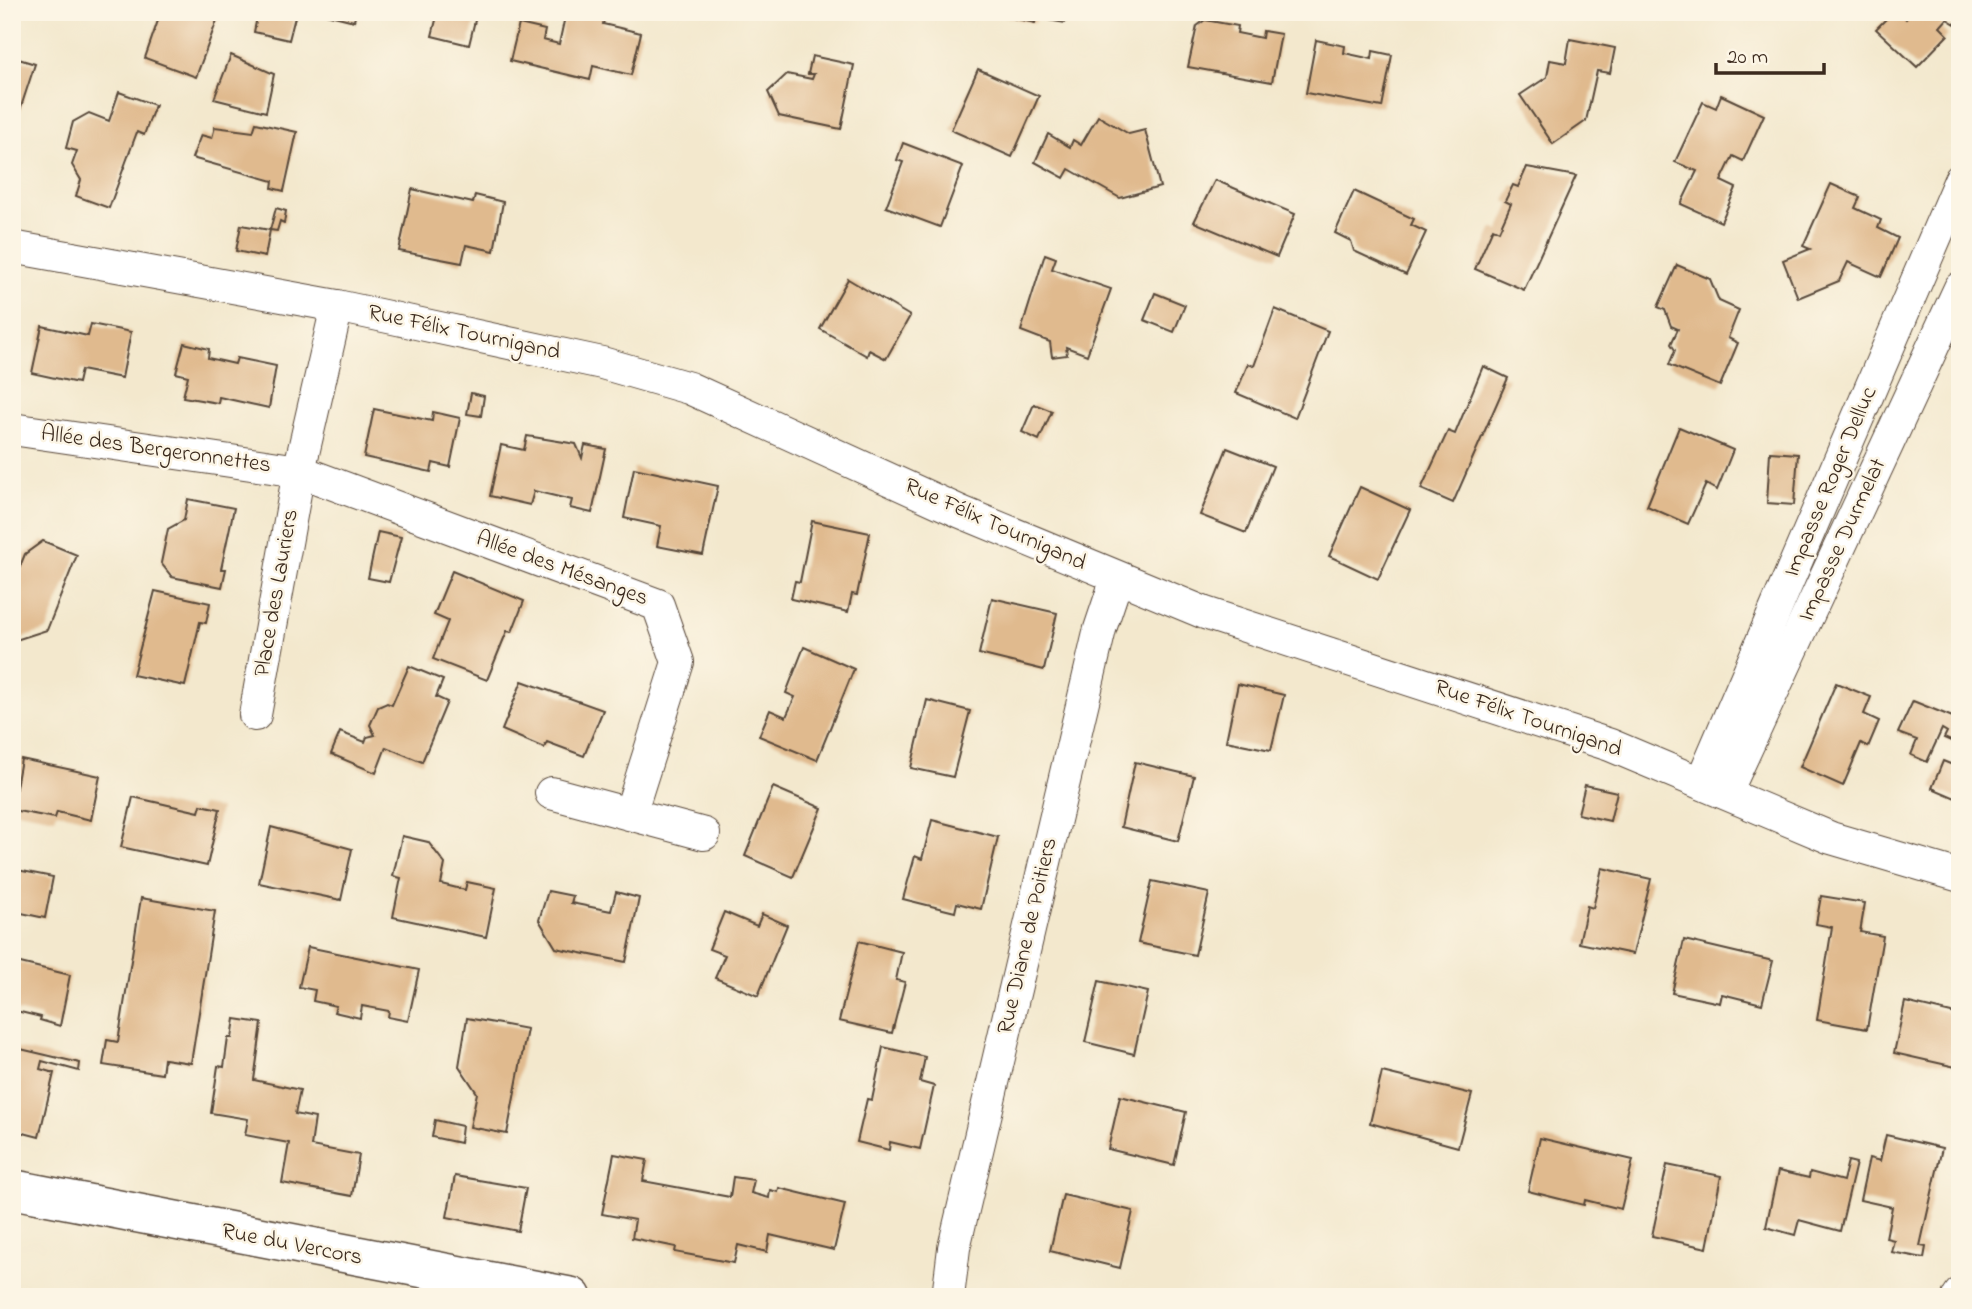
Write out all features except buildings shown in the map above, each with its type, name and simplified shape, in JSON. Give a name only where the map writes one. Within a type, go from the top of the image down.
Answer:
[{"type":"street","name":"Impasse Roger Delluc","points":[[1714,788],[1960,180]]},
{"type":"street","name":"Rue Félix Tournigand","points":[[12,247],[337,306],[602,363],[689,388],[961,512],[1205,613],[1610,745],[1831,838],[1960,876]]},
{"type":"street","name":"Impasse Durmelat","points":[[1714,788],[1960,288]]},
{"type":"street","name":"Place des Lauriers","points":[[255,715],[299,471],[337,306]]},
{"type":"street","name":"Allée des Bergeronnettes","points":[[12,429],[299,471]]},
{"type":"street","name":"Allée des Mésanges","points":[[299,471],[658,605],[678,662],[630,814]]},
{"type":"street","name":"Rue Diane de Poitiers","points":[[948,1297],[954,1248],[1100,629],[1117,578]]},
{"type":"street","points":[[551,793],[704,834]]},
{"type":"street","name":"Rue du Vercors","points":[[12,1189],[572,1297]]}]
